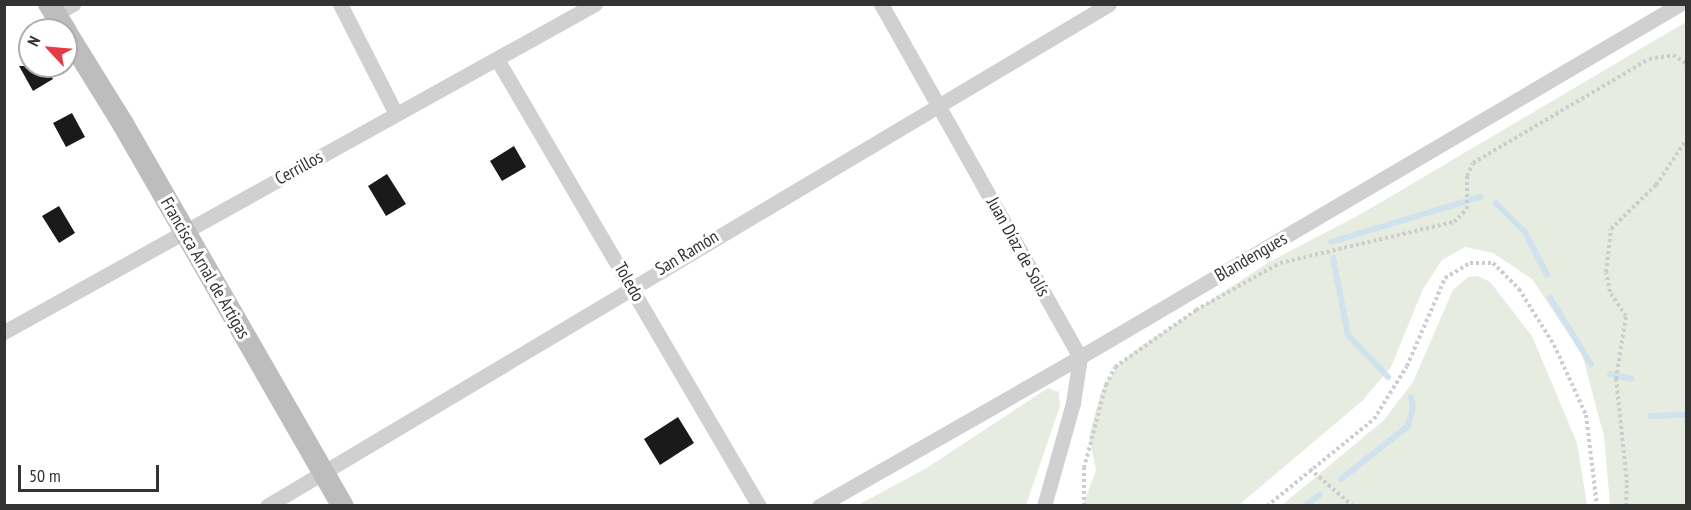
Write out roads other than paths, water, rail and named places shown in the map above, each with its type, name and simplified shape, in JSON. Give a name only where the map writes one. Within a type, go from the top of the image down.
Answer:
[{"type":"street","points":[[340,4],[396,114]]},
{"type":"street","name":"Cerrillos","points":[[4,332],[396,114],[498,61],[595,4]]},
{"type":"street","name":"Juan Díaz de Solís","points":[[881,4],[1080,357]]},
{"type":"street","name":"San Ramón","points":[[267,506],[632,286],[1109,4]]},
{"type":"street","name":"Blandengues","points":[[819,506],[1080,357],[1660,9],[1680,4]]},
{"type":"street","name":"Francisca Arnal de Artigas","points":[[62,17],[183,232],[343,506]]},
{"type":"street","name":"Toledo","points":[[498,61],[759,506]]},
{"type":"street","points":[[1044,506],[1073,403],[1080,357]]},
{"type":"waterway","points":[[1331,242],[1480,197]]},
{"type":"waterway","points":[[1496,203],[1525,232],[1547,275]]},
{"type":"waterway","points":[[1333,258],[1348,335],[1388,377]]},
{"type":"waterway","points":[[1550,298],[1591,364]]},
{"type":"waterway","points":[[1610,374],[1631,379]]},
{"type":"waterway","points":[[1341,479],[1408,426],[1413,406],[1411,397]]},
{"type":"waterway","points":[[1651,416],[1686,415]]},
{"type":"waterway","points":[[1304,506],[1320,495]]}]
